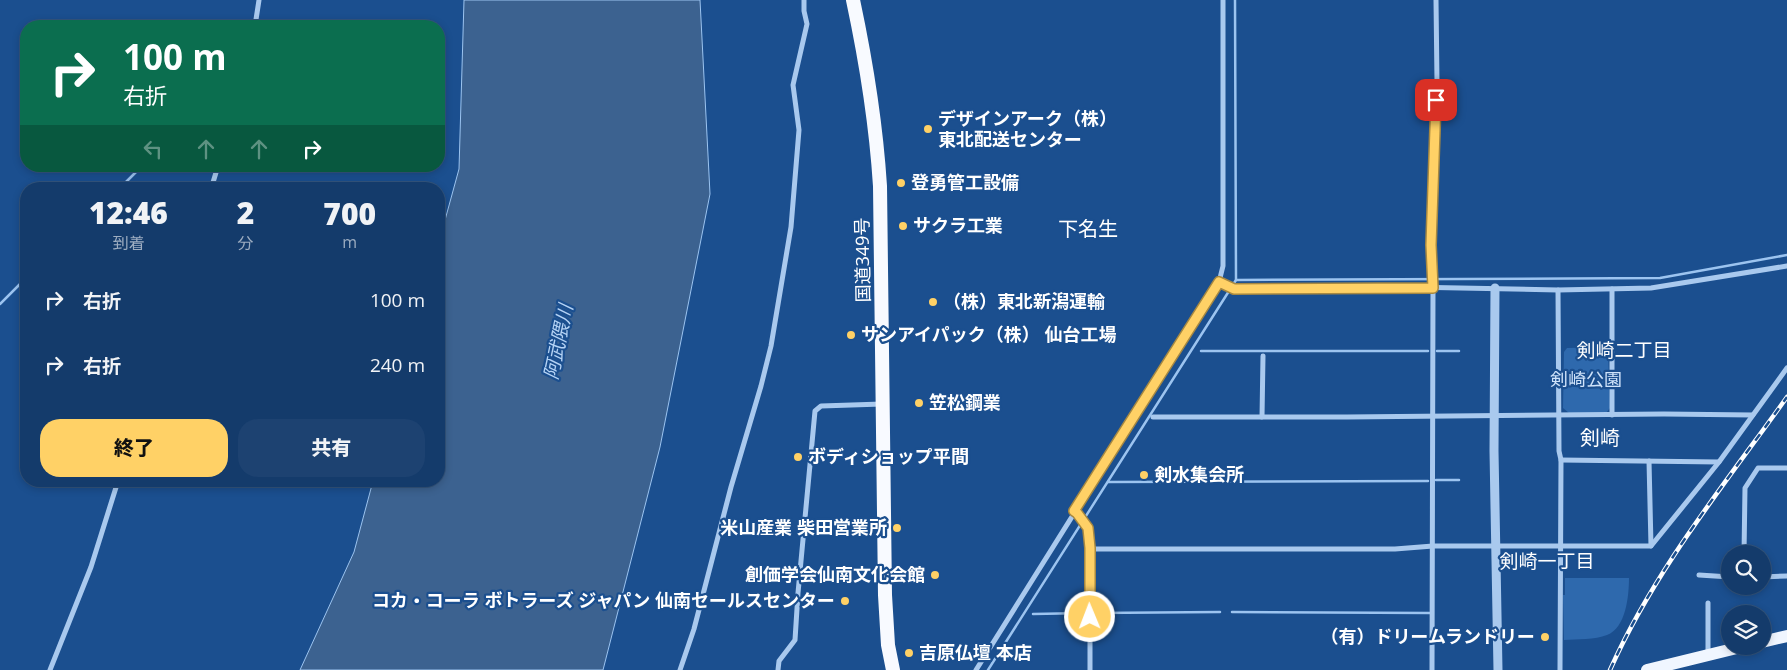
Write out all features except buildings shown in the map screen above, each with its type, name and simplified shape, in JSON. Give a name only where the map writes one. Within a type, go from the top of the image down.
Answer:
[{"type":"highway","name":"国道349号","points":[[853,0],[870,86],[878,156],[882,237],[886,626],[893,670]]},
{"type":"main road","points":[[1771,640],[1787,636]]},
{"type":"main road","points":[[1647,670],[1721,652]]},
{"type":"street","points":[[256,20],[258,0]]},
{"type":"street","points":[[680,670],[699,611],[731,487],[771,346],[791,227],[799,130],[793,85],[808,24],[804,11],[804,0]]},
{"type":"street","points":[[976,670],[1222,283],[1223,0]]},
{"type":"street","points":[[1432,670],[1431,245],[1437,82],[1436,0]]},
{"type":"street","points":[[1222,283],[1234,289],[1432,286],[1558,290],[1658,288],[1787,266]]},
{"type":"street","points":[[1495,288],[1494,416],[1498,670]]},
{"type":"street","points":[[1612,289],[1612,415]]},
{"type":"street","points":[[1558,290],[1561,460],[1559,547],[1560,670]]},
{"type":"street","points":[[1262,417],[1263,356]]},
{"type":"street","points":[[1651,546],[1719,462],[1787,368]]},
{"type":"street","points":[[778,670],[779,661],[795,640],[815,411],[821,406],[883,404]]},
{"type":"street","points":[[1153,417],[1753,415]]},
{"type":"street","points":[[1561,460],[1719,462]]},
{"type":"street","points":[[1649,461],[1651,546]]},
{"type":"street","points":[[1744,545],[1745,488],[1758,468],[1787,468]]},
{"type":"street","points":[[50,670],[90,567],[116,487]]},
{"type":"street","points":[[1076,512],[1088,528],[1090,548],[1090,670]]},
{"type":"street","points":[[1090,548],[1389,549],[1433,546],[1651,546]]},
{"type":"street","points":[[1699,575],[1721,575]]},
{"type":"street","points":[[1771,577],[1787,576]]},
{"type":"street","points":[[1708,604],[1708,656]]},
{"type":"green space","name":"剣崎公園","points":[[1605,347],[1608,351],[1610,408],[1606,413],[1569,413],[1563,408],[1564,352],[1567,348]]},
{"type":"green space","points":[[1565,578],[1629,578],[1625,611],[1618,626],[1613,631],[1597,638],[1564,640],[1563,595],[1565,595]]},
{"type":"water","name":"阿武隈川","points":[[464,0],[700,0],[710,194],[660,447],[603,670],[300,670],[354,552],[371,487],[445,487],[445,220],[459,169]]},
{"type":"waterway","points":[[988,670],[1236,280],[1235,0]]},
{"type":"waterway","points":[[126,182],[136,172]]},
{"type":"waterway","points":[[1236,280],[1660,278],[1787,255]]},
{"type":"waterway","points":[[0,304],[20,284]]},
{"type":"waterway","points":[[1201,351],[1428,351]]},
{"type":"waterway","points":[[1437,351],[1459,351]]},
{"type":"waterway","points":[[1436,480],[1459,480]]},
{"type":"waterway","points":[[1108,482],[1428,481]]},
{"type":"waterway","points":[[1095,613],[1220,612]]},
{"type":"waterway","points":[[1232,612],[1430,613]]},
{"type":"waterway","points":[[1033,614],[1086,613]]},
{"type":"railway","points":[[1610,670],[1647,598],[1691,529],[1787,397]]},
{"type":"place","name":"デザインアーク（株） 東北配送センター","points":[[928,129]]},
{"type":"place","name":"登勇管工設備","points":[[901,183]]},
{"type":"place","name":"サクラ工業","points":[[903,226]]},
{"type":"place","name":"（株）東北新潟運輸","points":[[933,302]]},
{"type":"place","name":"サンアイパック（株） 仙台工場","points":[[851,335]]},
{"type":"place","name":"笠松鋼業","points":[[919,403]]},
{"type":"place","name":"ボディショップ平間","points":[[798,457]]},
{"type":"place","name":"剣水集会所","points":[[1144,475]]},
{"type":"place","name":"米山産業 柴田営業所","points":[[897,528]]},
{"type":"place","name":"創価学会仙南文化会館","points":[[935,575]]},
{"type":"place","name":"コカ・コーラ ボトラーズ ジャパン 仙南セールスセンター","points":[[845,601]]},
{"type":"place","name":"（有）ドリームランドリー","points":[[1545,637]]},
{"type":"place","name":"吉原仏壇 本店","points":[[909,653]]},
{"type":"district","name":"下名生","points":[[1088,229]]},
{"type":"district","name":"剣崎二丁目","points":[[1624,350]]},
{"type":"district","name":"剣崎","points":[[1600,438]]},
{"type":"district","name":"剣崎一丁目","points":[[1547,561]]},
{"type":"route","points":[[1090,617],[1090,548],[1088,528],[1074,511],[1219,282],[1234,289],[1433,288],[1431,245],[1436,100]]}]
